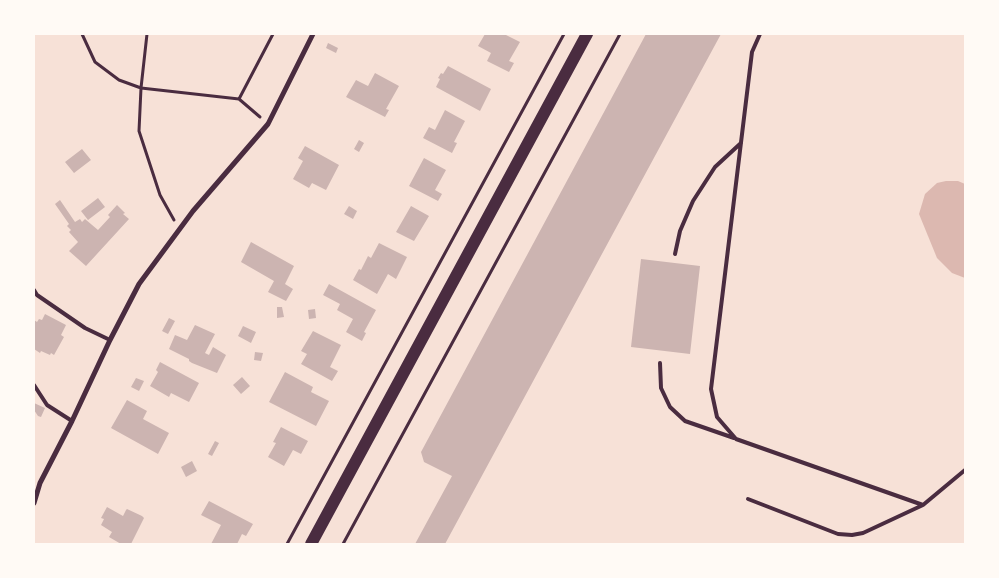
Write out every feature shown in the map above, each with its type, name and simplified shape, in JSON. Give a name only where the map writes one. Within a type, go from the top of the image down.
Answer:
[{"type":"main road","points":[[311,544],[587,34]]},
{"type":"street","points":[[34,503],[40,482],[139,284],[193,211],[268,124],[313,34]]},
{"type":"lane","points":[[736,439],[718,417],[711,389],[752,52],[760,34]]},
{"type":"lane","points":[[675,254],[680,232],[693,201],[715,167],[741,143]]},
{"type":"lane","points":[[34,290],[37,295],[85,328],[110,340]]},
{"type":"lane","points":[[660,363],[661,388],[670,407],[685,421],[923,505]]},
{"type":"lane","points":[[34,385],[47,405],[72,421]]},
{"type":"lane","points":[[748,499],[838,534],[852,535],[863,533],[923,505],[965,470]]},
{"type":"path","points":[[82,34],[94,62],[119,80],[141,88],[239,99],[268,124]]},
{"type":"path","points":[[146,34],[139,131],[160,195],[179,230]]},
{"type":"path","points":[[239,99],[273,34]]},
{"type":"path","points":[[287,544],[564,34]]},
{"type":"path","points":[[343,544],[620,34]]},
{"type":"shaded area","points":[[958,181],[965,184],[965,278],[952,273],[937,258],[919,214],[925,194],[937,183]]},
{"type":"building","points":[[485,34],[504,34],[520,42],[509,61],[514,63],[509,72],[487,61],[491,53],[478,46]]},
{"type":"building","points":[[646,34],[721,34],[445,544],[415,544],[452,476],[424,462],[421,452]]},
{"type":"building","points":[[328,43],[338,48],[336,53],[326,48]]},
{"type":"building","points":[[448,66],[491,89],[480,111],[436,87],[440,79],[438,78]]},
{"type":"building","points":[[375,73],[399,86],[386,109],[389,110],[385,117],[346,97],[356,80],[368,86]]},
{"type":"building","points":[[445,110],[465,121],[454,142],[457,143],[452,153],[423,138],[429,127],[435,130]]},
{"type":"building","points":[[359,140],[364,143],[359,152],[354,149]]},
{"type":"building","points":[[305,146],[339,165],[326,190],[312,183],[309,188],[293,179],[303,161],[298,158]]},
{"type":"building","points":[[82,149],[91,160],[74,173],[65,162]]},
{"type":"building","points":[[424,158],[446,170],[435,190],[442,194],[438,201],[409,186]]},
{"type":"building","points":[[98,198],[105,207],[88,220],[81,211]]},
{"type":"building","points":[[60,200],[75,222],[80,219],[82,222],[85,219],[98,230],[110,217],[108,215],[117,205],[129,219],[86,266],[69,251],[78,242],[69,232],[71,230],[67,226],[69,224],[55,204]]},
{"type":"building","points":[[349,206],[357,211],[353,219],[344,214]]},
{"type":"building","points":[[411,206],[429,216],[414,241],[396,232]]},
{"type":"building","points":[[251,242],[294,266],[285,284],[293,289],[286,301],[268,292],[274,281],[241,262]]},
{"type":"building","points":[[379,243],[407,257],[396,279],[388,274],[377,294],[353,280],[368,256],[371,258]]},
{"type":"building","points":[[641,259],[700,266],[690,354],[631,347]]},
{"type":"building","points":[[329,284],[376,310],[364,332],[366,333],[362,341],[346,332],[353,319],[337,310],[340,304],[323,295]]},
{"type":"building","points":[[277,307],[282,307],[284,317],[277,318]]},
{"type":"building","points":[[315,309],[316,318],[309,319],[308,310]]},
{"type":"building","points":[[45,314],[66,325],[61,335],[64,337],[54,355],[41,351],[40,353],[34,349],[34,320],[37,322],[39,319],[42,320]]},
{"type":"building","points":[[169,318],[175,321],[168,334],[162,331]]},
{"type":"building","points":[[195,325],[215,334],[205,353],[209,355],[213,347],[226,355],[217,373],[192,363],[189,359],[169,349],[175,335],[187,340]]},
{"type":"building","points":[[243,326],[256,332],[251,343],[238,336]]},
{"type":"building","points":[[313,331],[341,345],[330,367],[338,371],[332,381],[301,364],[307,354],[301,351]]},
{"type":"building","points":[[255,352],[263,353],[261,361],[254,360]]},
{"type":"building","points":[[160,362],[199,383],[189,402],[171,393],[169,397],[150,386],[158,372],[156,370]]},
{"type":"building","points":[[285,372],[313,387],[311,392],[329,401],[316,426],[269,402]]},
{"type":"building","points":[[242,377],[250,386],[241,394],[233,385]]},
{"type":"building","points":[[136,378],[144,381],[139,391],[131,387]]},
{"type":"building","points":[[127,400],[147,411],[143,419],[169,433],[158,454],[111,428]]},
{"type":"building","points":[[34,403],[45,408],[41,417],[34,410]]},
{"type":"building","points":[[281,427],[308,441],[301,454],[293,450],[284,466],[268,457],[276,443],[273,442]]},
{"type":"building","points":[[215,441],[219,443],[212,456],[208,454]]},
{"type":"building","points":[[192,461],[197,471],[186,477],[181,467]]},
{"type":"building","points":[[209,501],[253,524],[246,536],[242,534],[237,544],[211,544],[221,525],[201,515]]},
{"type":"building","points":[[107,507],[123,516],[127,509],[144,518],[131,544],[121,544],[109,537],[112,532],[101,525],[104,519],[101,518]]}]
